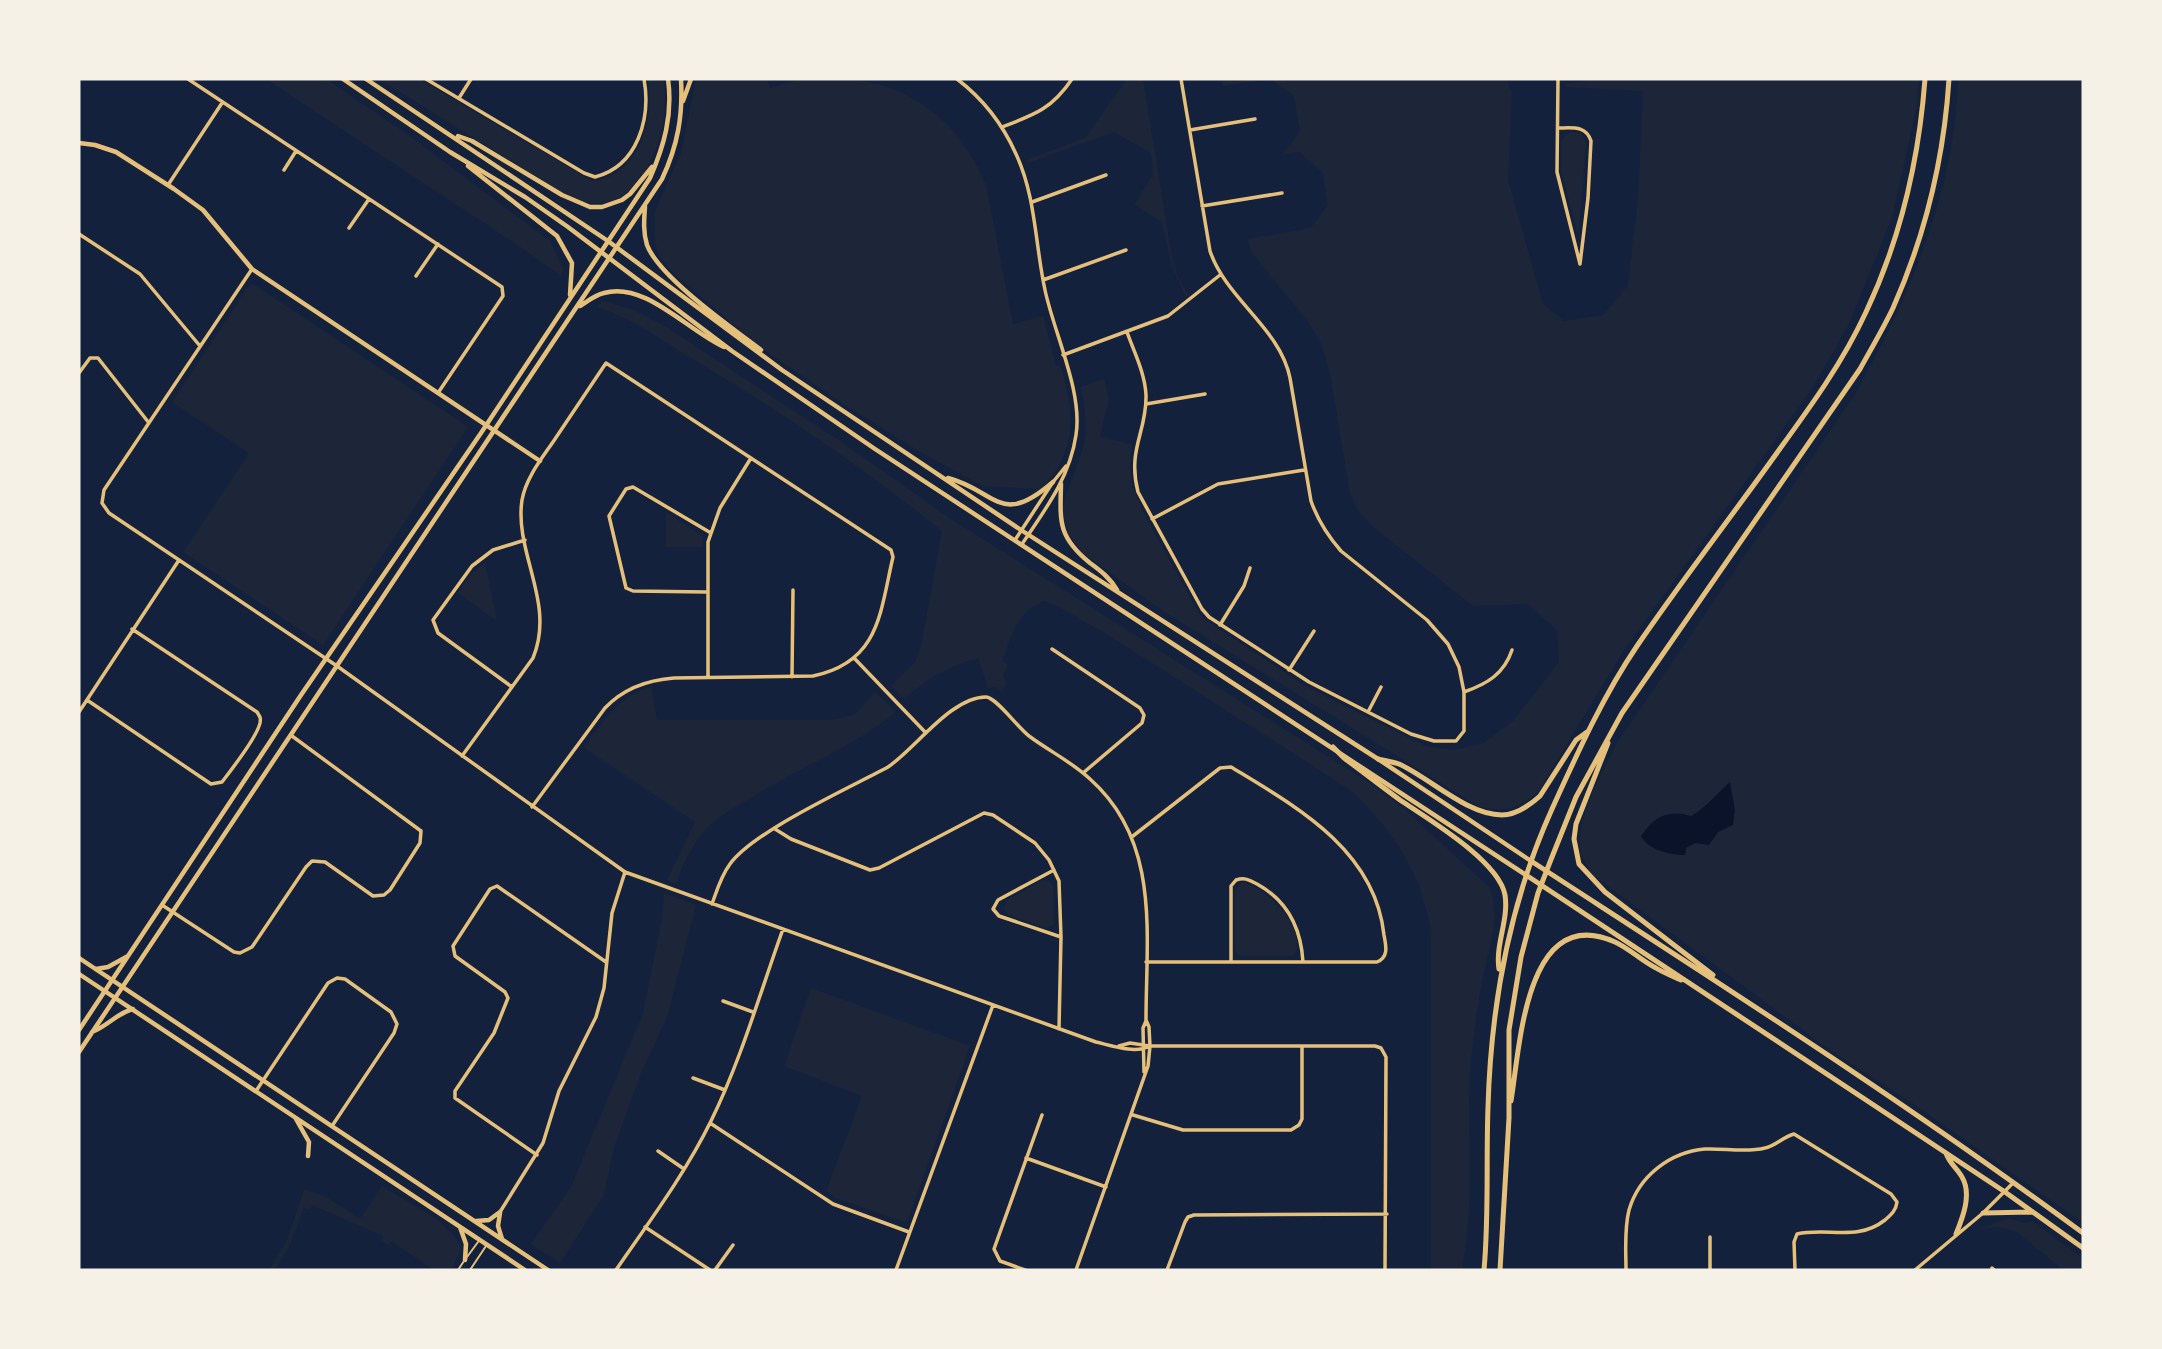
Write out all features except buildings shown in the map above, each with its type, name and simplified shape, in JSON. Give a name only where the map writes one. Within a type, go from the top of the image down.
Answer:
[{"type":"main road","points":[[342,79],[450,152],[525,197],[732,351],[1021,546],[1542,884],[2005,1192],[2083,1248]]},
{"type":"main road","points":[[366,79],[608,241],[782,370],[1028,535],[1378,759],[1737,994],[2014,1181],[2083,1233]]},
{"type":"main road","points":[[79,1030],[650,178],[668,127],[668,79]]},
{"type":"main road","points":[[79,1052],[662,179],[679,134],[681,79]]},
{"type":"main road","points":[[682,102],[691,79]]},
{"type":"main road","points":[[1484,1270],[1490,1065],[1500,974],[1531,861],[1589,730],[1635,649],[1824,388],[1866,313],[1884,269],[1906,197],[1923,111],[1925,79]]},
{"type":"main road","points":[[1500,1270],[1509,1118],[1509,1030],[1521,957],[1542,884],[1576,797],[1611,733],[1860,369],[1891,311],[1927,213],[1947,108],[1949,79]]},
{"type":"main road","points":[[450,133],[472,141],[562,195],[590,207],[602,207],[622,200],[657,161]]},
{"type":"main road","points":[[79,143],[116,152],[168,185],[203,210],[252,269],[540,461]]},
{"type":"main road","points":[[450,152],[557,236],[572,262],[569,299]]},
{"type":"main road","points":[[645,205],[645,236],[650,252],[660,265],[701,303],[776,362],[782,370]]},
{"type":"main road","points":[[577,308],[606,292],[633,292],[655,303],[708,340],[732,351]]},
{"type":"main road","points":[[943,477],[960,481],[982,495],[1004,504],[1029,500],[1053,482]]},
{"type":"main road","points":[[1061,484],[1060,517],[1064,534],[1080,554],[1111,579],[1118,591]]},
{"type":"main road","points":[[1378,759],[1399,764],[1483,811],[1511,814],[1533,803],[1540,796],[1576,740],[1589,730]]},
{"type":"main road","points":[[1611,733],[1576,824],[1574,839],[1579,864],[1605,892],[1737,994]]},
{"type":"main road","points":[[1333,747],[1344,758],[1456,838],[1496,875],[1504,891],[1506,904],[1497,958],[1500,974]]},
{"type":"main road","points":[[1509,1118],[1532,987],[1545,957],[1556,946],[1575,937],[1615,942],[1657,969],[1695,986]]},
{"type":"main road","points":[[96,969],[108,967],[129,955]]},
{"type":"main road","points":[[79,958],[548,1270]]},
{"type":"main road","points":[[79,974],[525,1270]]},
{"type":"main road","points":[[91,1032],[104,1028],[121,1013],[133,1009]]},
{"type":"main road","points":[[293,1116],[309,1142],[308,1156]]},
{"type":"main road","points":[[1946,1153],[1949,1163],[1964,1180],[1966,1191],[1962,1220],[1956,1234]]},
{"type":"main road","points":[[1983,1213],[2020,1210],[2033,1212]]},
{"type":"main road","points":[[472,1220],[489,1220],[500,1212]]},
{"type":"main road","points":[[500,1212],[498,1226],[503,1240]]},
{"type":"main road","points":[[459,1226],[466,1244],[465,1260]]},
{"type":"street","points":[[188,79],[500,284],[504,292],[438,393]]},
{"type":"street","points":[[426,79],[595,177],[607,173],[625,160],[638,140],[645,115],[644,79]]},
{"type":"street","points":[[459,99],[471,79]]},
{"type":"street","points":[[957,79],[984,104],[1002,127],[1021,164],[1032,202],[1043,280],[1075,397],[1077,434],[1068,465],[1061,484],[1021,546]]},
{"type":"street","points":[[1002,127],[1039,113],[1059,97],[1072,79]]},
{"type":"street","points":[[1127,332],[1143,379],[1146,404],[1133,469],[1138,492],[1202,609],[1220,625],[1289,670],[1368,712],[1419,737],[1452,742],[1459,739],[1464,732],[1464,692],[1455,657],[1436,628],[1341,551],[1316,516],[1285,359],[1220,275],[1210,251],[1181,79]]},
{"type":"street","points":[[1558,79],[1557,157],[1559,186],[1580,264],[1591,141],[1581,128],[1558,128]]},
{"type":"street","points":[[168,185],[222,103]]},
{"type":"street","points":[[1190,130],[1255,119]]},
{"type":"street","points":[[284,170],[296,151]]},
{"type":"street","points":[[1032,202],[1106,175]]},
{"type":"street","points":[[1202,206],[1282,193]]},
{"type":"street","points":[[349,228],[369,199]]},
{"type":"street","points":[[79,234],[140,274],[200,346]]},
{"type":"street","points":[[416,275],[438,244]]},
{"type":"street","points":[[1043,280],[1126,250]]},
{"type":"street","points":[[252,269],[104,490],[102,503],[109,513],[327,659],[625,872],[1096,1042],[1142,1050],[1150,1046]]},
{"type":"street","points":[[1063,355],[1168,316],[1220,275]]},
{"type":"street","points":[[79,373],[88,359],[98,358],[149,423]]},
{"type":"street","points":[[462,756],[533,658],[540,634],[540,610],[525,540],[522,500],[527,482],[606,363],[891,550],[892,557],[879,621],[871,638],[855,659],[821,674],[792,677],[659,679],[634,686],[619,695],[600,714],[532,807]]},
{"type":"street","points":[[1146,404],[1205,394]]},
{"type":"street","points":[[708,677],[707,557],[711,533],[720,508],[751,458]]},
{"type":"street","points":[[1014,541],[1053,482],[1068,465]]},
{"type":"street","points":[[1152,519],[1218,484],[1305,470]]},
{"type":"street","points":[[707,592],[628,589],[624,584],[609,516],[626,489],[633,487],[711,533]]},
{"type":"street","points":[[512,687],[438,633],[433,620],[472,566],[493,550],[525,540]]},
{"type":"street","points":[[79,712],[178,559]]},
{"type":"street","points":[[1220,625],[1244,586],[1250,568]]},
{"type":"street","points":[[792,677],[793,590]]},
{"type":"street","points":[[87,700],[211,784],[222,782],[242,754],[260,725],[257,712],[132,629]]},
{"type":"street","points":[[1289,670],[1314,631]]},
{"type":"street","points":[[1052,649],[1140,708],[1144,715],[1142,723],[1083,773]]},
{"type":"street","points":[[1464,692],[1495,677],[1506,665],[1512,650]]},
{"type":"street","points":[[855,659],[927,733]]},
{"type":"street","points":[[1368,712],[1381,687]]},
{"type":"street","points":[[712,904],[730,863],[752,844],[888,767],[903,757],[939,721],[959,706],[978,699],[991,698],[1026,734],[1083,773],[1112,802],[1133,836],[1144,880],[1146,1020],[1142,1050],[1145,1074]]},
{"type":"street","points":[[162,905],[234,952],[244,953],[252,947],[312,862],[325,862],[371,895],[377,897],[387,893],[422,839],[418,828],[292,736]]},
{"type":"street","points":[[1133,836],[1220,768],[1233,768],[1315,821],[1346,849],[1367,879],[1379,906],[1386,951],[1382,960],[1377,962],[1146,962]]},
{"type":"street","points":[[775,829],[791,839],[872,870],[987,813],[1035,843],[1054,870],[1060,891],[1059,1029]]},
{"type":"street","points":[[1054,870],[998,900],[993,909],[999,916],[1061,937]]},
{"type":"street","points":[[500,1212],[537,1155],[549,1128],[562,1084],[596,1017],[604,988],[612,913],[625,872]]},
{"type":"street","points":[[1231,962],[1231,886],[1236,880],[1244,878],[1264,888],[1286,907],[1297,926],[1303,962]]},
{"type":"street","points":[[537,1155],[455,1098],[455,1091],[494,1033],[508,998],[505,992],[455,956],[453,946],[490,889],[497,886],[606,962]]},
{"type":"street","points":[[615,1270],[684,1168],[710,1123],[725,1090],[783,929]]},
{"type":"street","points":[[256,1091],[328,983],[337,978],[345,979],[391,1012],[397,1024],[394,1033],[331,1127]]},
{"type":"street","points":[[723,1001],[753,1012]]},
{"type":"street","points":[[896,1270],[993,1004]]},
{"type":"street","points":[[1076,1270],[1149,1066],[1149,1027],[1146,1020]]},
{"type":"street","points":[[1118,1046],[1142,1043],[1150,1046],[1375,1046],[1384,1051],[1387,1214],[1385,1270]]},
{"type":"street","points":[[1133,1115],[1184,1130],[1292,1130],[1302,1119],[1302,1046]]},
{"type":"street","points":[[693,1077],[725,1090]]},
{"type":"street","points":[[1025,1270],[1000,1261],[994,1249],[1042,1115]]},
{"type":"street","points":[[710,1123],[832,1204],[910,1233]]},
{"type":"street","points":[[1626,1270],[1629,1210],[1642,1183],[1656,1169],[1674,1157],[1695,1150],[1765,1148],[1794,1134],[1891,1194],[1897,1202],[1895,1211],[1876,1227],[1865,1231],[1847,1234],[1797,1234],[1795,1270]]},
{"type":"street","points":[[658,1151],[684,1168]]},
{"type":"street","points":[[1026,1158],[1106,1187]]},
{"type":"street","points":[[1916,1270],[1983,1213],[2014,1181]]},
{"type":"street","points":[[1167,1270],[1185,1222],[1194,1214],[1387,1214]]},
{"type":"street","points":[[645,1227],[710,1270]]},
{"type":"street","points":[[1710,1237],[1710,1270]]},
{"type":"street","points":[[715,1270],[733,1245]]},
{"type":"lane","points":[[458,1270],[479,1240]]},
{"type":"lane","points":[[470,1270],[487,1245]]},
{"type":"shaded area","points":[[266,79],[326,79],[407,134],[550,241],[563,268],[561,276],[522,248]]},
{"type":"shaded area","points":[[379,79],[419,79],[592,181],[608,177],[622,169],[640,143],[649,111],[648,79],[663,79],[664,117],[652,159],[641,178],[627,192],[611,201],[591,203],[570,197],[551,186]]},
{"type":"shaded area","points":[[696,79],[767,79],[770,88],[806,79],[865,81],[891,88],[915,100],[937,115],[956,134],[986,185],[1013,324],[1043,316],[1056,366],[1060,365],[1065,382],[1070,415],[1067,445],[1062,460],[1041,489],[983,486],[922,453],[763,349],[674,274],[659,256],[655,242],[655,211],[681,153]]},
{"type":"shaded area","points":[[1127,79],[1143,79],[1171,252],[1177,274],[1188,295],[1186,297],[1172,267],[1162,222],[1134,205],[1153,174],[1151,153],[1114,132],[1031,162],[1027,163],[1026,160],[1085,138]]},
{"type":"shaded area","points":[[1222,79],[1270,79],[1223,86]]},
{"type":"shaded area","points":[[1270,79],[1506,79],[1512,92],[1508,180],[1543,304],[1564,321],[1603,315],[1628,286],[1638,199],[1643,91],[1566,87],[1566,84],[1597,79],[1919,79],[1917,105],[1892,218],[1848,326],[1813,387],[1620,656],[1538,792],[1517,806],[1496,809],[1478,806],[1163,611],[1084,554],[1068,534],[1063,512],[1064,500],[1083,449],[1086,433],[1080,387],[1104,379],[1109,399],[1100,436],[1132,445],[1132,485],[1144,514],[1201,617],[1305,686],[1425,746],[1454,750],[1484,743],[1513,721],[1559,662],[1557,630],[1528,604],[1473,606],[1373,527],[1358,511],[1350,494],[1330,373],[1322,345],[1307,320],[1252,253],[1247,239],[1311,228],[1328,205],[1323,173],[1299,152],[1282,155],[1300,131],[1294,96]]},
{"type":"shaded area","points":[[1958,79],[2083,79],[2083,1223],[1917,1106],[1826,1047],[1594,876],[1581,852],[1581,826],[1585,812],[1617,743],[1854,396],[1893,321],[1926,244],[1938,203],[1955,121]]},
{"type":"shaded area","points":[[1570,132],[1581,133],[1586,142],[1579,232],[1561,170],[1562,139]]},
{"type":"shaded area","points":[[253,284],[468,427],[323,645],[183,552],[249,453],[172,402],[248,287]]},
{"type":"shaded area","points":[[602,301],[634,310],[663,325],[840,441],[951,519],[1365,780],[1402,807],[1490,888],[1494,922],[1480,992],[1472,1053],[1469,1206],[1462,1270],[1431,1270],[1431,931],[1420,890],[1403,853],[1365,804],[1349,789],[1110,636],[1044,601],[1027,611],[1012,634],[1002,661],[1008,665],[1003,675],[1007,684],[1001,691],[996,687],[988,688],[978,658],[938,674],[904,699],[891,686],[915,662],[921,647],[942,531],[852,463],[759,400],[636,324],[597,307]]},
{"type":"shaded area","points":[[666,512],[701,535],[702,547],[666,547]]},
{"type":"shaded area","points":[[485,562],[497,621],[458,593],[471,574]]},
{"type":"shaded area","points":[[651,687],[657,720],[831,720],[854,715],[875,692],[896,712],[861,737],[717,819],[693,846],[676,884],[667,880],[695,822],[584,748],[620,703]]},
{"type":"shaded area","points":[[1730,782],[1735,810],[1733,825],[1718,832],[1709,845],[1695,843],[1686,848],[1685,855],[1660,851],[1644,841],[1641,836],[1656,819],[1668,814],[1691,816]]},
{"type":"shaded area","points":[[1043,880],[1049,881],[1053,886],[1054,925],[1046,928],[1008,915],[1004,909],[1007,900]]},
{"type":"shaded area","points":[[1242,883],[1262,892],[1291,923],[1297,947],[1293,956],[1240,956],[1235,951],[1235,890]]},
{"type":"shaded area","points":[[664,893],[696,905],[667,1017],[642,1071],[614,1147],[604,1195],[560,1263],[531,1244],[571,1187],[643,1013],[662,919]]},
{"type":"shaded area","points":[[811,988],[970,1046],[909,1217],[904,1222],[836,1198],[826,1191],[862,1096],[784,1066]]},
{"type":"shaded area","points":[[382,1186],[450,1231],[461,1250],[451,1270],[434,1270],[391,1241],[388,1245],[382,1241],[383,1236],[312,1205],[310,1210],[304,1208],[288,1249],[274,1270],[269,1270],[288,1238],[304,1189],[326,1197],[360,1219]]},
{"type":"shaded area","points":[[2008,1218],[2025,1223],[2032,1221],[2083,1259],[2083,1270],[2063,1270],[2016,1231],[1996,1227],[1977,1230]]}]
